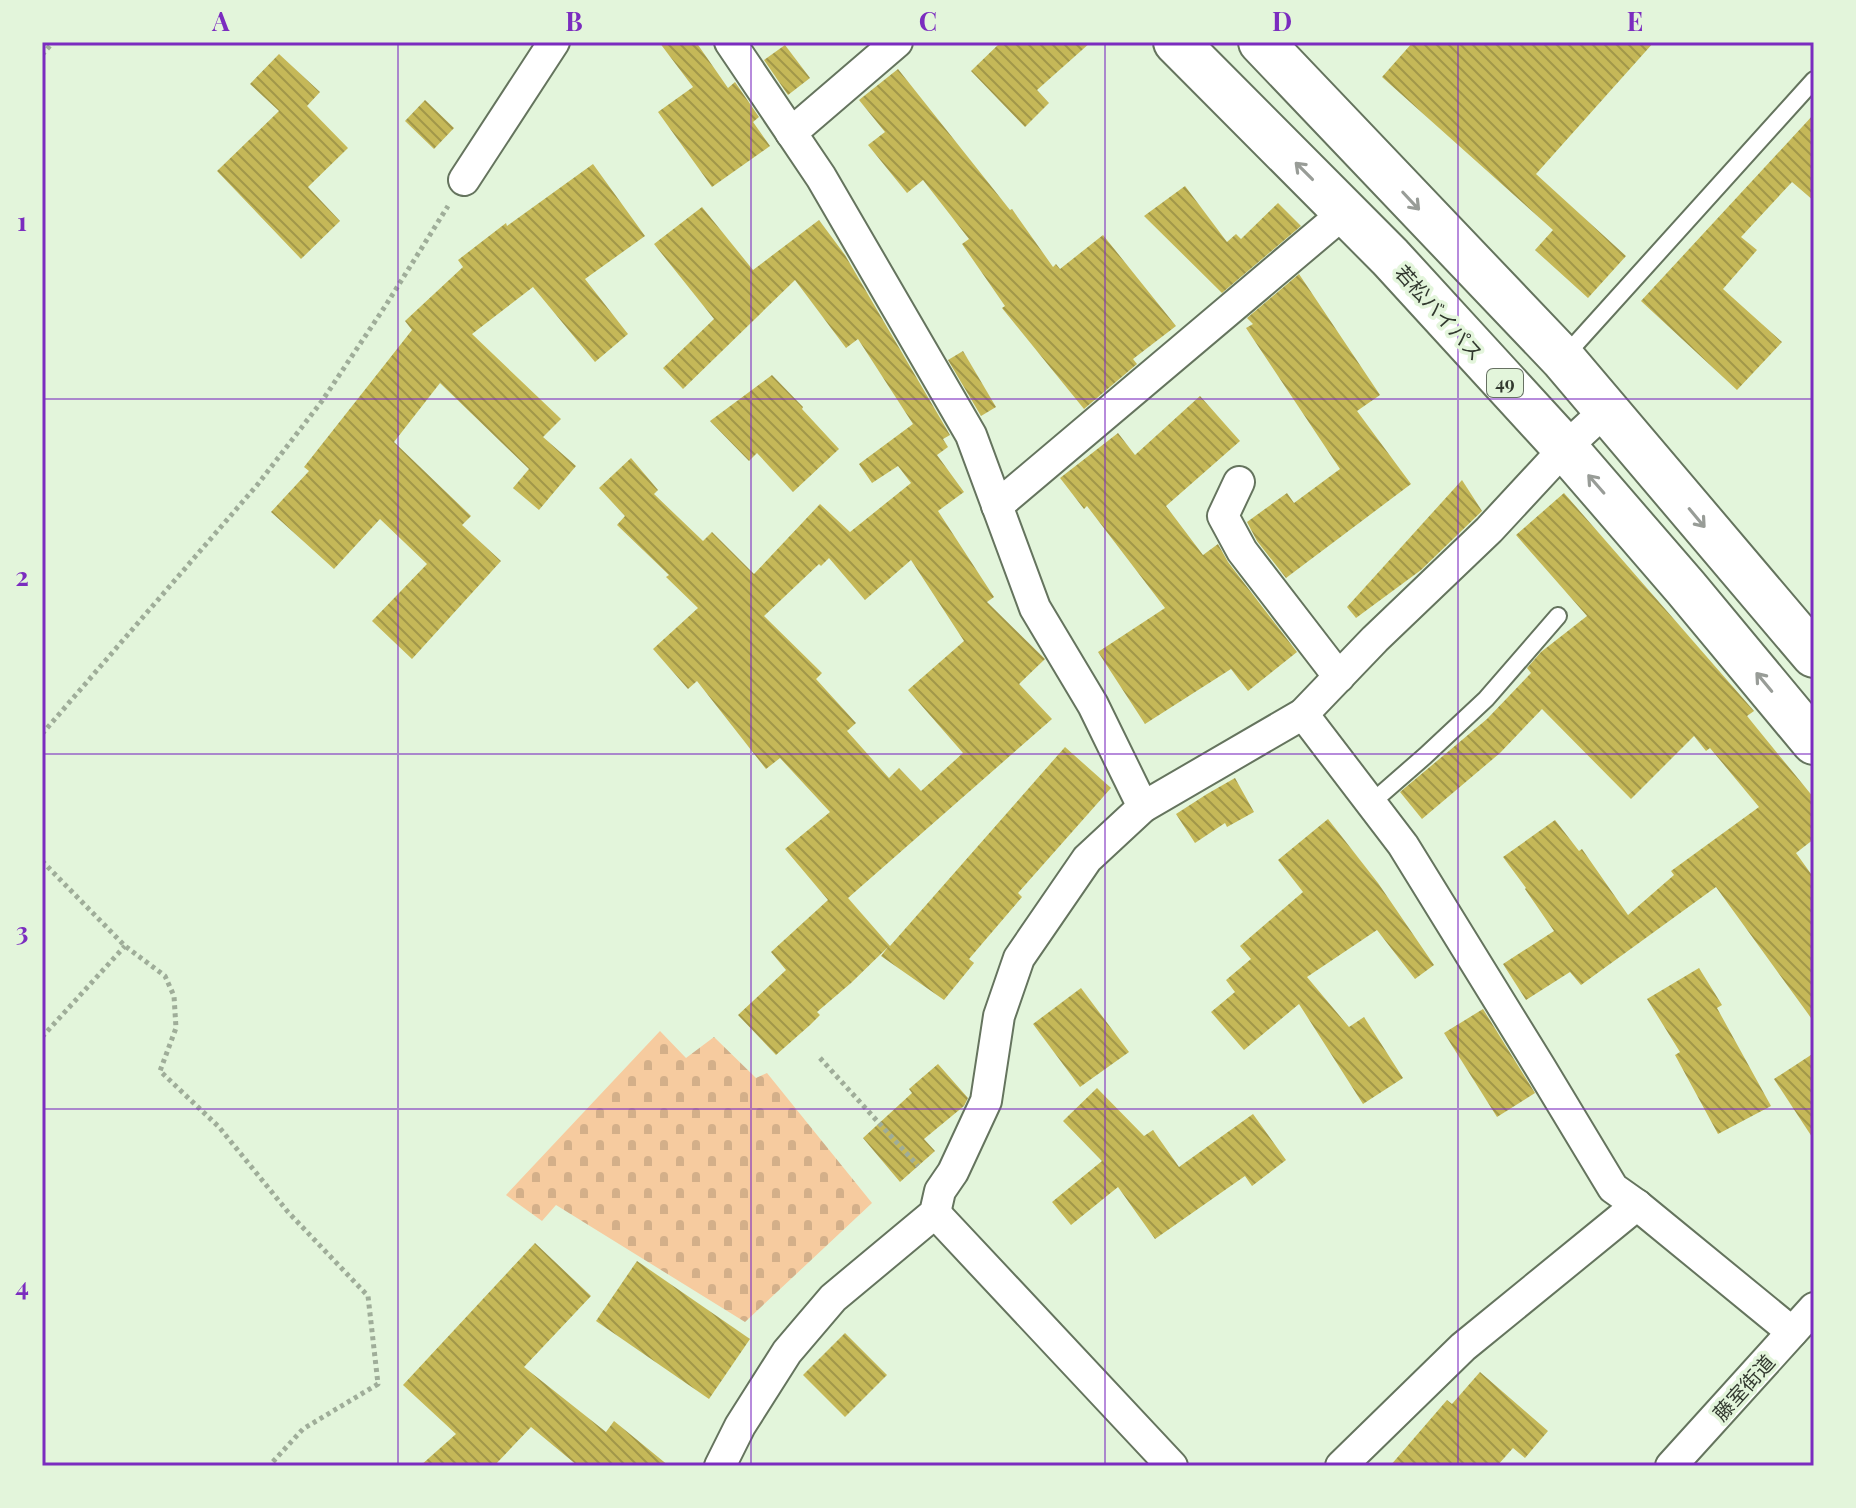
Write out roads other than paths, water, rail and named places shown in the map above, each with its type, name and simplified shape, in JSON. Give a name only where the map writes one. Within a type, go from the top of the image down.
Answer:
[{"type":"highway","name":"若松バイパス","points":[[1176,42],[1390,257],[1565,448],[1814,742]]},
{"type":"highway","points":[[1261,42],[1563,359],[1814,655]]},
{"type":"street","points":[[464,180],[554,42]]},
{"type":"street","points":[[730,42],[821,177],[971,435],[1035,608],[1093,705],[1143,807]]},
{"type":"street","points":[[791,133],[897,42]]},
{"type":"street","points":[[997,506],[1345,212]]},
{"type":"street","points":[[720,1466],[740,1426],[787,1352],[833,1298],[938,1202],[986,1101],[999,1016],[1019,958],[1087,859],[1143,807],[1303,714],[1606,410]]},
{"type":"street","points":[[1239,482],[1223,516],[1242,551],[1339,677]]},
{"type":"street","points":[[1303,714],[1403,845],[1613,1188],[1792,1332]]},
{"type":"street","points":[[938,1202],[1172,1466]]},
{"type":"street","points":[[1341,1466],[1463,1347],[1637,1205]]},
{"type":"street","name":"藤室街道","points":[[1671,1466],[1814,1308]]},
{"type":"lane","points":[[1563,359],[1814,80]]},
{"type":"lane","points":[[1370,804],[1486,699],[1558,616]]}]
